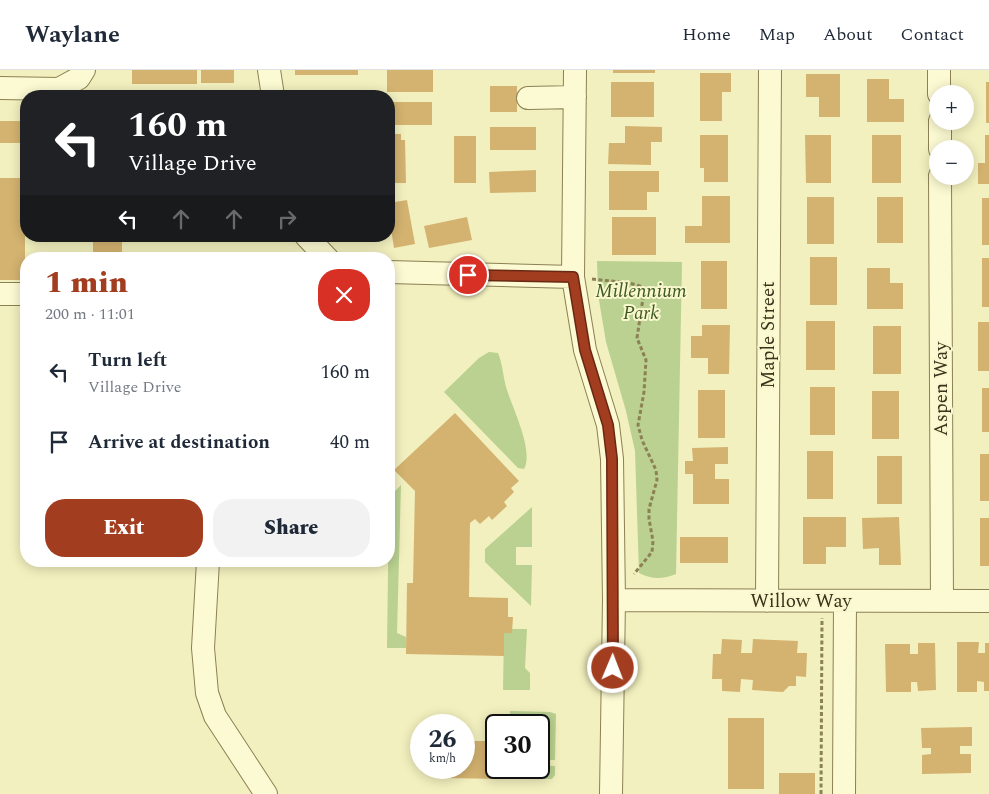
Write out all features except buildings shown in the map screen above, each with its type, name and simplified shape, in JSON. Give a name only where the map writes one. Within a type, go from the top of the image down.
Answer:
[{"type":"street","points":[[0,88],[59,89],[80,78],[84,70]]},
{"type":"street","points":[[269,70],[272,90]]},
{"type":"street","points":[[575,70],[573,277],[585,350],[608,425],[612,459],[614,600],[611,794]]},
{"type":"street","name":"Maple Street","points":[[767,601],[770,70]]},
{"type":"street","points":[[939,70],[940,85]]},
{"type":"street","points":[[528,98],[575,97]]},
{"type":"street","name":"Aspen Way","points":[[940,185],[942,601]]},
{"type":"street","points":[[312,242],[321,252]]},
{"type":"street","points":[[395,272],[573,277]]},
{"type":"street","points":[[0,294],[20,294]]},
{"type":"street","points":[[208,567],[202,648],[207,693],[215,716],[266,794]]},
{"type":"street","name":"Willow Way","points":[[614,600],[989,601]]},
{"type":"street","points":[[844,794],[845,601]]},
{"type":"path","points":[[573,277],[629,283],[640,286],[642,298],[637,338],[646,360],[644,392],[638,425],[642,440],[656,470],[657,480],[649,509],[653,542],[652,552],[614,600]]},
{"type":"path","points":[[820,794],[822,617]]},
{"type":"green space","name":"Millennium Park","points":[[597,261],[682,262],[676,574],[667,577],[653,578],[639,573],[635,451],[626,411],[606,342],[598,294]]},
{"type":"green space","points":[[489,352],[498,353],[507,390],[525,441],[526,461],[524,469],[518,468],[444,392],[479,358]]},
{"type":"green space","points":[[401,485],[397,633],[406,637],[406,648],[387,648],[388,567],[395,567],[395,491]]},
{"type":"green space","points":[[532,507],[532,547],[516,547],[516,565],[532,565],[531,606],[485,562],[485,549]]},
{"type":"green space","points":[[512,629],[527,629],[525,668],[530,673],[530,690],[503,690],[504,633],[512,633]]},
{"type":"green space","points":[[510,711],[550,712],[556,714],[555,760],[550,760],[550,714],[510,714]]},
{"type":"green space","points":[[550,766],[555,766],[555,775],[550,779]]},
{"type":"route","points":[[468,275],[573,277],[585,350],[608,425],[612,459],[613,668]]}]
